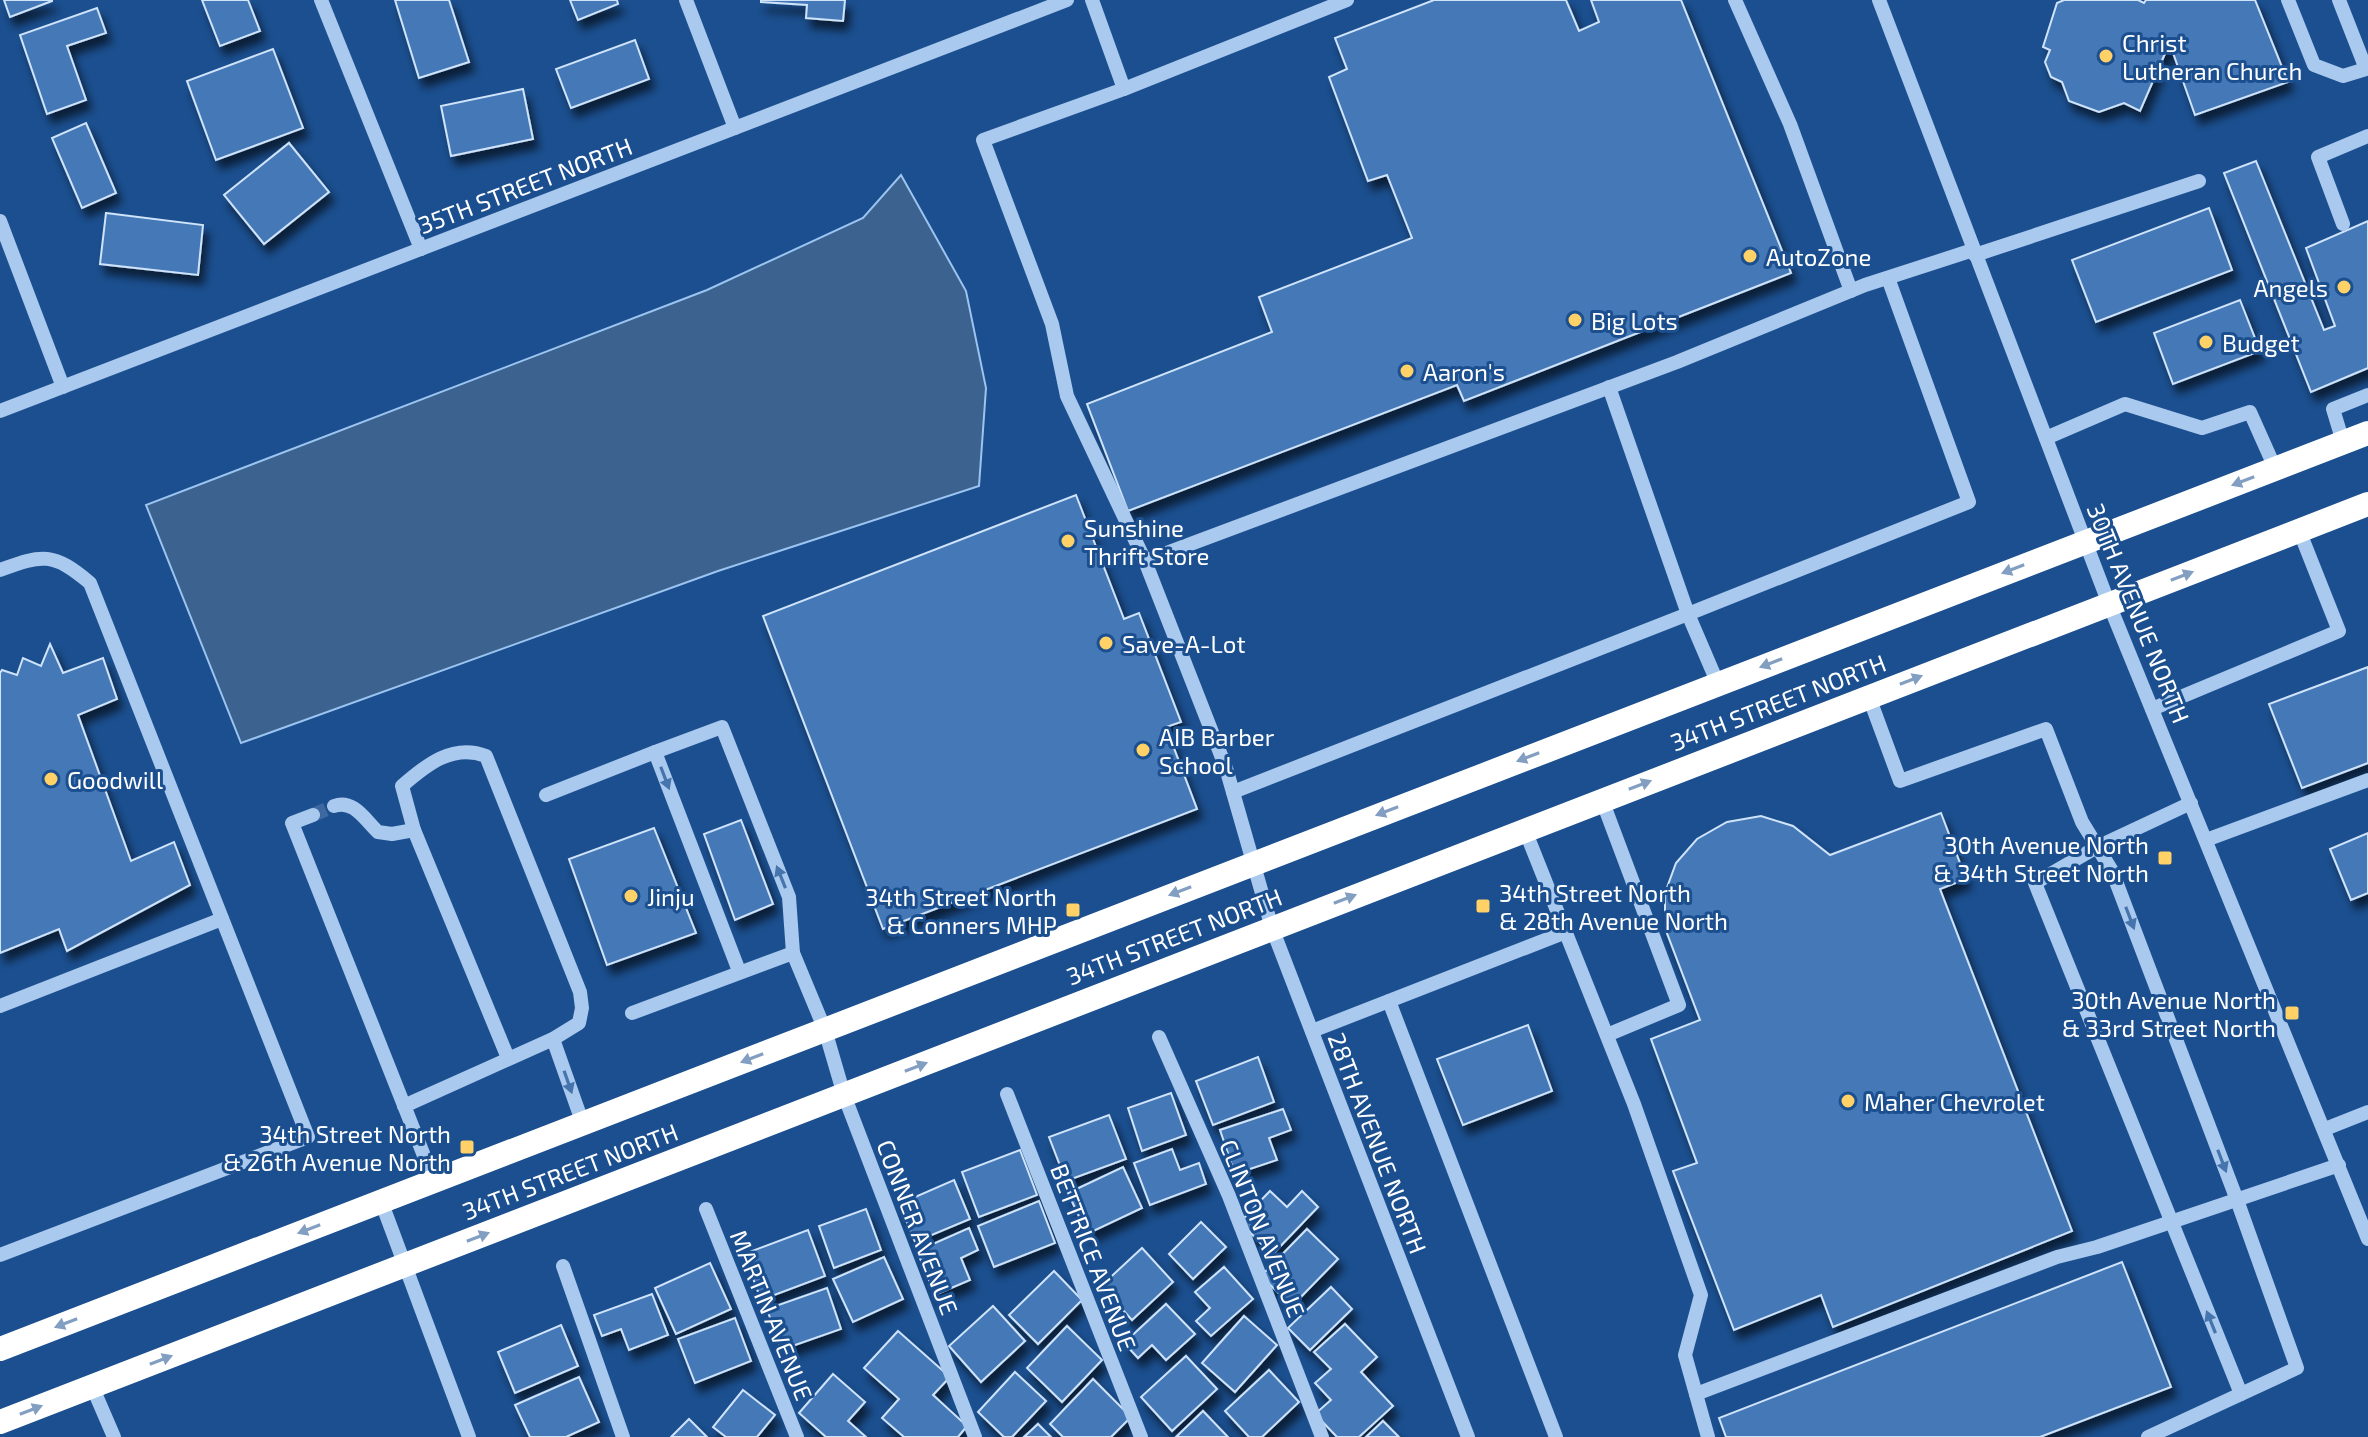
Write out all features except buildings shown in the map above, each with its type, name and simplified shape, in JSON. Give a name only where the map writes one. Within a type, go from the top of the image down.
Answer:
[{"type":"highway","name":"34TH STREET NORTH","points":[[0,1349],[2368,433]]},
{"type":"highway","name":"34TH STREET NORTH","points":[[0,1422],[2368,504]]},
{"type":"street","points":[[321,0],[421,249]]},
{"type":"street","points":[[686,0],[735,128]]},
{"type":"street","name":"35TH STREET NORTH","points":[[0,411],[1067,0]]},
{"type":"street","points":[[1092,0],[1124,89],[1347,0]]},
{"type":"street","points":[[1735,0],[1790,124],[1851,291]]},
{"type":"street","name":"30TH AVENUE NORTH","points":[[1879,0],[2109,604],[2368,1239]]},
{"type":"street","points":[[2288,0],[2314,65],[2343,76],[2366,69],[2339,0]]},
{"type":"street","name":"28TH AVENUE NORTH","points":[[1124,89],[983,140],[1052,324],[1067,396],[1145,561],[1233,792],[1272,928],[1468,1437]]},
{"type":"street","points":[[2343,224],[2318,157],[2368,136]]},
{"type":"street","points":[[1145,561],[1609,387],[1851,291],[2199,181]]},
{"type":"street","points":[[0,221],[63,387]]},
{"type":"street","points":[[1233,792],[1969,502],[1888,278]]},
{"type":"street","points":[[1609,387],[1688,614],[1718,684]]},
{"type":"street","points":[[2343,442],[2333,409],[2368,395]]},
{"type":"street","points":[[2046,438],[2125,404],[2202,428],[2250,412],[2275,468]]},
{"type":"street","points":[[2152,709],[2339,631],[2299,530]]},
{"type":"street","points":[[0,570],[36,557],[68,564],[90,583],[308,1137],[0,1255]]},
{"type":"street","points":[[1869,697],[1900,781],[2046,729],[2082,822],[2112,871],[2237,1200],[2297,1368],[2148,1437]]},
{"type":"street","name":"CONNER AVENUE","points":[[655,752],[722,727],[789,897],[793,953],[825,1030],[844,1095],[975,1437]]},
{"type":"street","points":[[404,1106],[553,1039],[579,1023],[582,1008],[580,992],[486,756],[472,750],[452,753],[424,767],[402,786],[414,830],[508,1058]]},
{"type":"street","points":[[546,795],[655,752],[739,971]]},
{"type":"street","points":[[2206,840],[2368,780]]},
{"type":"street","points":[[1602,800],[1679,1005],[1607,1035]]},
{"type":"street","points":[[334,806],[342,803],[355,808],[378,832],[392,834],[414,830]]},
{"type":"street","points":[[2191,803],[2097,847],[2035,883],[2241,1394]]},
{"type":"street","points":[[313,815],[292,823],[434,1181]]},
{"type":"street","points":[[1525,830],[1634,1104],[1701,1295],[1685,1355],[1708,1437]]},
{"type":"street","points":[[0,1006],[222,919]]},
{"type":"street","points":[[1312,1031],[1566,932]]},
{"type":"street","points":[[632,1013],[793,953]]},
{"type":"street","points":[[1389,1001],[1556,1437]]},
{"type":"street","name":"CLINTON AVENUE","points":[[1159,1037],[1229,1196],[1322,1437]]},
{"type":"street","points":[[553,1039],[583,1124]]},
{"type":"street","name":"BETTRICE AVENUE","points":[[1007,1094],[1141,1437]]},
{"type":"street","points":[[2325,1129],[2368,1112]]},
{"type":"street","points":[[1696,1394],[2057,1257],[2339,1165]]},
{"type":"street","points":[[381,1201],[469,1437]]},
{"type":"street","name":"MARTIN AVENUE","points":[[706,1209],[797,1437]]},
{"type":"street","points":[[563,1266],[623,1437]]},
{"type":"street","points":[[92,1386],[114,1437]]},
{"type":"water","points":[[901,175],[966,291],[986,388],[979,486],[718,571],[241,743],[146,505],[707,290],[863,218]]},
{"type":"tunnel","points":[[313,815],[334,806]]},
{"type":"place","name":"Christ Lutheran Church","points":[[2106,56]]},
{"type":"place","name":"AutoZone","points":[[1750,256]]},
{"type":"place","name":"Angels","points":[[2344,287]]},
{"type":"place","name":"Big Lots","points":[[1575,320]]},
{"type":"place","name":"Budget","points":[[2206,342]]},
{"type":"place","name":"Aaron's","points":[[1407,371]]},
{"type":"place","name":"Sunshine Thrift Store","points":[[1068,541]]},
{"type":"place","name":"Save-A-Lot","points":[[1106,643]]},
{"type":"place","name":"AIB Barber School","points":[[1143,750]]},
{"type":"place","name":"Goodwill","points":[[51,779]]},
{"type":"place","name":"30th Avenue North & 34th Street North","points":[[2165,858]]},
{"type":"place","name":"Jinju","points":[[631,896]]},
{"type":"place","name":"34th Street North & 28th Avenue North","points":[[1483,906]]},
{"type":"place","name":"34th Street North & Conners MHP","points":[[1073,910]]},
{"type":"place","name":"30th Avenue North & 33rd Street North","points":[[2292,1013]]},
{"type":"place","name":"Maher Chevrolet","points":[[1848,1101]]},
{"type":"place","name":"34th Street North & 26th Avenue North","points":[[467,1147]]}]
